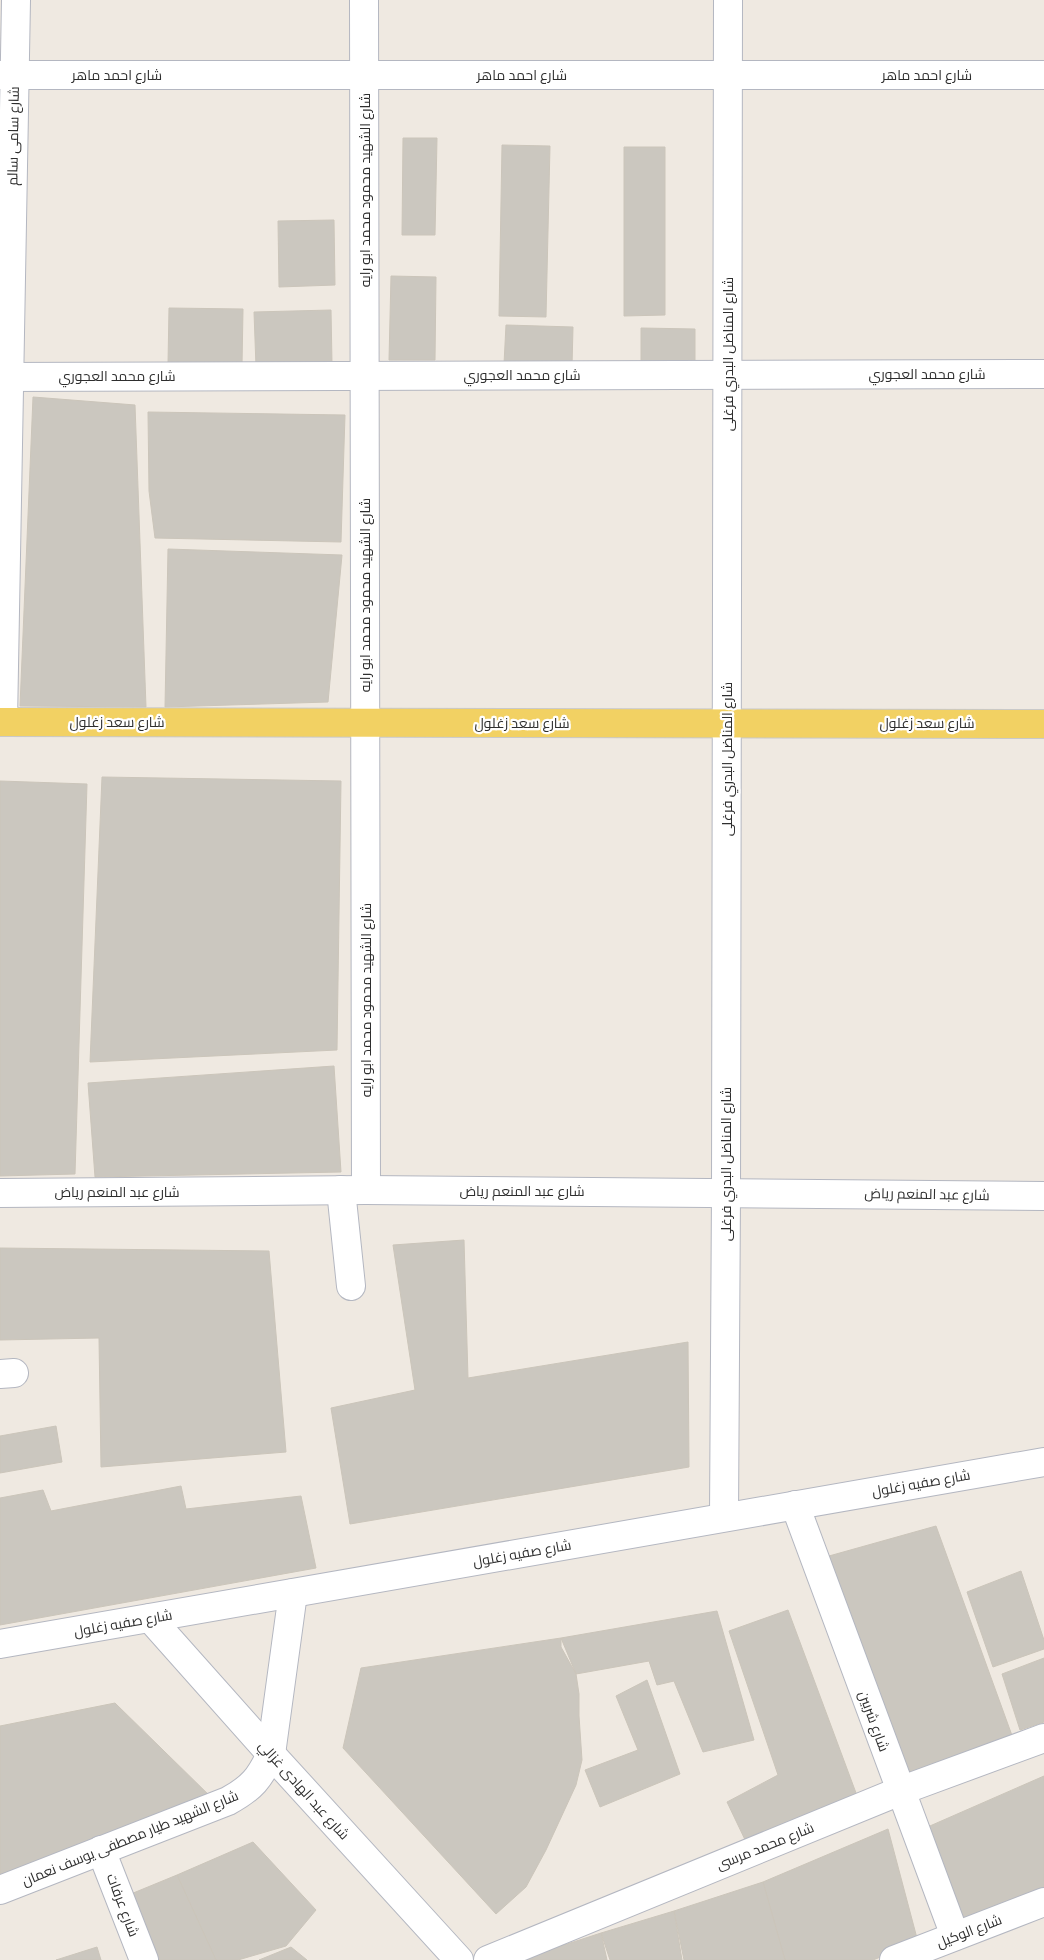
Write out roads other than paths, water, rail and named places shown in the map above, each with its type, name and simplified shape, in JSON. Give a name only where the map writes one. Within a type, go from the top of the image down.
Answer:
[{"type":"main road","name":"شارع سعد زغلول","points":[[2,722],[1044,724]]},
{"type":"street","name":"شارع سامى سالم","points":[[2,722],[7,75],[16,0]]},
{"type":"street","name":"شارع الشهيد محمود محمد ابو رايه","points":[[351,1286],[366,723],[364,0]]},
{"type":"street","name":"شارع المناضل البدري فرغلى","points":[[724,1517],[728,0]]},
{"type":"street","name":"شارع احمد ماهر","points":[[7,75],[1044,76]]},
{"type":"street","name":"شارع محمد العجوري","points":[[5,377],[1044,374]]},
{"type":"street","name":"شارع عبد المنعم رياض","points":[[0,1193],[354,1190],[1044,1196]]},
{"type":"street","name":"شارع صفيه زغلول","points":[[0,1644],[1044,1462]]},
{"type":"street","name":"شارع شربين","points":[[795,1505],[955,1936]]},
{"type":"street","name":"شارع الشهيد طيار مصطفى يوسف نعمان","points":[[0,1890],[228,1801],[247,1790],[262,1774],[270,1754],[293,1593]]},
{"type":"street","name":"شارع عبد الهادى غزالي","points":[[150,1618],[270,1754],[459,1960]]},
{"type":"street","name":"شارع محمد مرسى","points":[[488,1960],[900,1791],[1044,1738]]},
{"type":"street","name":"شارع عرفات","points":[[101,1850],[144,1960]]},
{"type":"street","name":"شارع الوكيل","points":[[894,1960],[1044,1902]]}]
